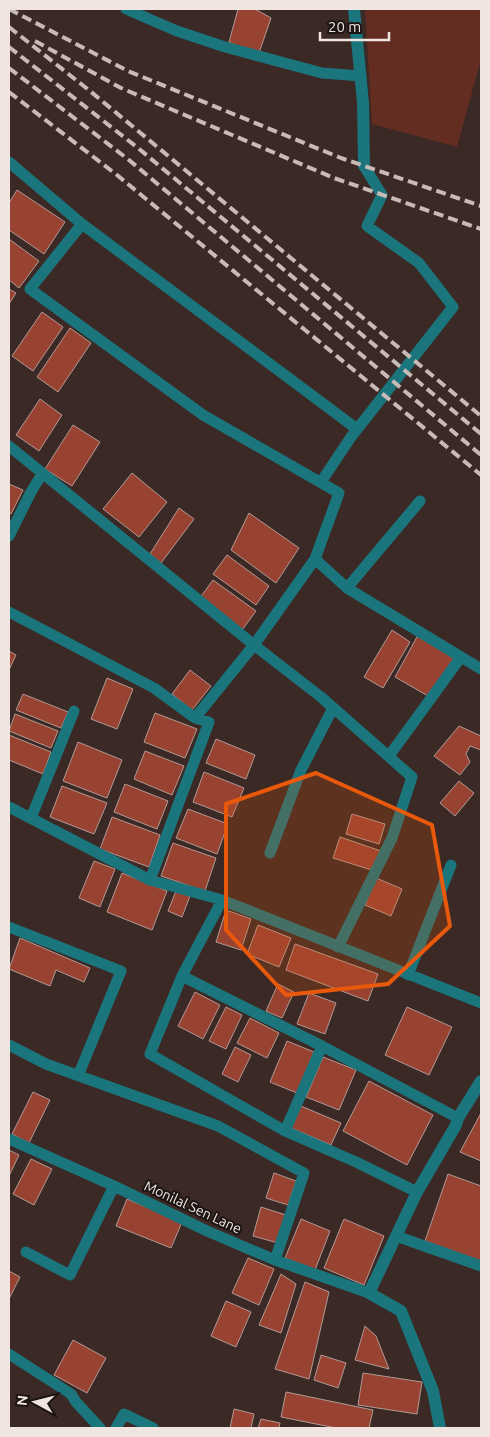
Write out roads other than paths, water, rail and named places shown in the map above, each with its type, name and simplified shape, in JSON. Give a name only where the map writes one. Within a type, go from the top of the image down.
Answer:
[{"type":"street","points":[[354,9],[363,103],[364,166]]},
{"type":"street","points":[[440,1428],[433,1391],[401,1311],[369,1293],[417,1192],[456,1125],[458,1118],[481,1082]]},
{"type":"lane","points":[[126,9],[177,31],[225,47],[322,73],[361,76]]},
{"type":"lane","points":[[9,162],[82,224],[357,429]]},
{"type":"lane","points":[[321,482],[357,429],[453,307],[419,263],[367,226],[382,195],[364,166]]},
{"type":"lane","points":[[82,224],[30,289],[203,415],[339,493],[315,559],[254,645],[195,718]]},
{"type":"lane","points":[[9,446],[333,708],[412,777],[392,838],[338,947]]},
{"type":"lane","points":[[9,536],[12,523],[42,474]]},
{"type":"lane","points":[[347,588],[420,501]]},
{"type":"lane","points":[[315,559],[347,588],[481,669]]},
{"type":"lane","points":[[9,612],[154,688],[195,718],[209,722],[150,880]]},
{"type":"lane","points":[[389,756],[461,657]]},
{"type":"lane","points":[[270,853],[301,770],[333,708]]},
{"type":"lane","points":[[31,818],[74,711]]},
{"type":"lane","points":[[9,807],[150,880],[222,900],[481,1003]]},
{"type":"lane","points":[[408,975],[451,865]]},
{"type":"lane","points":[[222,900],[182,976],[150,1054],[284,1131],[356,1162],[417,1192]]},
{"type":"lane","points":[[9,927],[121,971],[78,1076]]},
{"type":"lane","points":[[182,976],[322,1046],[458,1118]]},
{"type":"lane","points":[[9,1045],[46,1064],[218,1126],[304,1173],[275,1260]]},
{"type":"lane","points":[[284,1131],[322,1046]]},
{"type":"lane","name":"Monilal Sen Lane","points":[[9,1140],[114,1186],[207,1231],[275,1260],[369,1293]]},
{"type":"lane","points":[[26,1252],[70,1275],[114,1186]]},
{"type":"lane","points":[[396,1236],[481,1266]]},
{"type":"lane","points":[[9,1354],[71,1394],[100,1428]]},
{"type":"lane","points":[[116,1428],[124,1414],[153,1428]]},
{"type":"railway","points":[[9,9],[128,71],[341,158],[481,206]]},
{"type":"railway","points":[[9,27],[90,91],[481,416]]},
{"type":"railway","points":[[35,41],[121,88],[334,178],[481,229]]},
{"type":"railway","points":[[9,47],[138,148],[481,434]]},
{"type":"railway","points":[[9,68],[129,160],[481,455]]},
{"type":"railway","points":[[9,92],[117,175],[481,475]]}]
